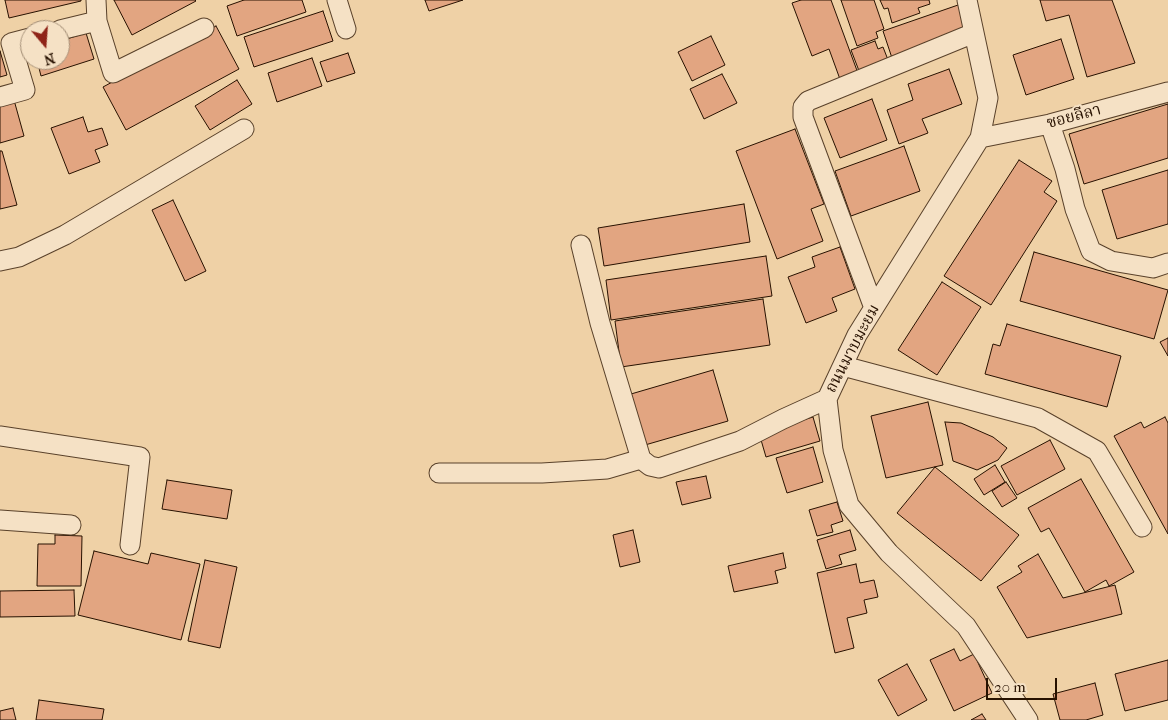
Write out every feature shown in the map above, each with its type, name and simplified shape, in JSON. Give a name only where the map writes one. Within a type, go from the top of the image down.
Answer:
[{"type":"street","points":[[96,0],[97,20],[113,73],[204,28]]},
{"type":"street","points":[[337,0],[346,28]]},
{"type":"street","name":"ถนนมาบมะยม","points":[[967,0],[988,98],[980,138],[857,335],[827,399],[833,450],[849,505],[889,553],[966,626],[1028,720]]},
{"type":"street","points":[[70,27],[97,20]]},
{"type":"street","points":[[874,308],[804,117],[803,107],[808,102],[974,33]]},
{"type":"street","points":[[0,97],[25,90],[11,42],[20,40]]},
{"type":"street","name":"ซอยลีลา","points":[[980,138],[1050,124],[1168,92]]},
{"type":"street","points":[[1050,124],[1065,170],[1075,210],[1091,251],[1110,261],[1153,268],[1168,263]]},
{"type":"street","points":[[0,261],[19,257],[65,235],[244,129]]},
{"type":"street","points":[[581,245],[600,323],[641,459],[650,466],[659,468],[740,441],[827,399]]},
{"type":"street","points":[[843,366],[1038,418],[1097,451],[1142,527]]},
{"type":"street","points":[[0,436],[140,457],[130,545]]},
{"type":"street","points":[[438,473],[542,473],[598,470],[641,459]]},
{"type":"street","points":[[0,520],[72,525]]},
{"type":"building","points":[[5,0],[81,0],[81,1],[9,18]]},
{"type":"building","points":[[114,0],[195,0],[196,1],[132,35]]},
{"type":"building","points":[[244,0],[302,0],[306,12],[237,36],[227,6]]},
{"type":"building","points":[[425,0],[463,0],[429,11]]},
{"type":"building","points":[[801,0],[831,0],[859,76],[841,82],[829,49],[812,56],[792,3]]},
{"type":"building","points":[[841,0],[874,0],[884,29],[876,32],[878,38],[857,46]]},
{"type":"building","points":[[880,0],[929,0],[930,4],[918,8],[920,13],[892,23],[888,8],[884,9]]},
{"type":"building","points":[[1040,0],[1112,0],[1135,63],[1087,77],[1069,15],[1046,21]]},
{"type":"building","points":[[961,4],[972,34],[893,61],[883,31]]},
{"type":"building","points":[[323,11],[333,41],[254,67],[244,37]]},
{"type":"building","points":[[216,26],[239,69],[126,130],[103,87]]},
{"type":"building","points":[[86,33],[94,59],[70,67],[70,38]]},
{"type":"building","points":[[711,36],[725,65],[692,81],[678,52]]},
{"type":"building","points":[[1061,39],[1074,79],[1026,95],[1013,55]]},
{"type":"building","points":[[875,41],[878,49],[883,47],[890,65],[861,76],[851,50]]},
{"type":"building","points":[[0,51],[7,75],[0,77]]},
{"type":"building","points":[[348,53],[355,73],[327,82],[320,62]]},
{"type":"building","points":[[312,58],[322,86],[277,102],[268,73]]},
{"type":"building","points":[[949,69],[962,104],[922,119],[928,133],[899,144],[887,110],[913,100],[908,84]]},
{"type":"building","points":[[40,70],[60,70],[41,76]]},
{"type":"building","points":[[722,74],[737,103],[704,119],[690,89]]},
{"type":"building","points":[[237,80],[252,104],[210,130],[195,106]]},
{"type":"building","points":[[872,99],[887,140],[840,158],[824,118]]},
{"type":"building","points":[[14,100],[24,136],[0,143],[0,104]]},
{"type":"building","points":[[1168,104],[1168,158],[1084,184],[1069,134]]},
{"type":"building","points":[[83,117],[88,132],[102,128],[108,145],[95,150],[100,162],[69,174],[51,128]]},
{"type":"building","points":[[795,129],[824,204],[811,209],[823,241],[777,259],[736,151]]},
{"type":"building","points":[[904,146],[920,191],[851,216],[835,171]]},
{"type":"building","points":[[0,151],[2,151],[17,205],[0,209]]},
{"type":"building","points":[[1019,160],[1052,181],[1044,192],[1057,201],[991,305],[944,276]]},
{"type":"building","points":[[1168,170],[1168,224],[1117,239],[1102,190]]},
{"type":"building","points":[[173,200],[206,271],[185,281],[152,210]]},
{"type":"building","points":[[744,204],[750,242],[604,266],[598,228]]},
{"type":"building","points":[[840,247],[855,289],[832,298],[837,311],[806,323],[788,277],[815,267],[812,257]]},
{"type":"building","points":[[1034,252],[1168,290],[1154,339],[1020,301]]},
{"type":"building","points":[[766,256],[772,296],[611,320],[606,280]]},
{"type":"building","points":[[942,282],[981,307],[937,375],[898,350]]},
{"type":"building","points":[[763,299],[770,345],[621,367],[615,321]]},
{"type":"building","points":[[1007,324],[1121,356],[1107,407],[985,374],[993,344],[1000,346]]},
{"type":"building","points":[[1168,338],[1168,356],[1160,342]]},
{"type":"building","points":[[713,370],[728,421],[645,445],[631,394]]},
{"type":"building","points":[[928,402],[943,465],[886,478],[871,416]]},
{"type":"building","points":[[813,417],[820,441],[766,457],[759,433]]},
{"type":"building","points":[[1165,417],[1168,423],[1168,534],[1114,436],[1141,422],[1144,428]]},
{"type":"building","points":[[945,422],[961,423],[993,437],[1007,448],[998,460],[977,470],[953,461]]},
{"type":"building","points":[[1050,440],[1065,469],[1017,495],[1001,466]]},
{"type":"building","points":[[813,447],[823,482],[787,493],[776,458]]},
{"type":"building","points":[[995,465],[1005,482],[984,495],[974,479]]},
{"type":"building","points":[[935,467],[1019,535],[981,581],[897,513]]},
{"type":"building","points":[[706,476],[711,498],[682,505],[676,482]]},
{"type":"building","points":[[1081,479],[1134,572],[1109,586],[1106,580],[1085,592],[1049,528],[1041,532],[1028,508]]},
{"type":"building","points":[[167,480],[232,490],[227,519],[162,509]]},
{"type":"building","points":[[1006,482],[1017,498],[1002,507],[992,491]]},
{"type":"building","points":[[837,502],[843,521],[831,525],[833,532],[817,536],[809,510]]},
{"type":"building","points":[[633,530],[640,562],[620,567],[613,535]]},
{"type":"building","points":[[850,530],[856,550],[839,555],[842,564],[826,569],[817,540]]},
{"type":"building","points":[[55,535],[82,536],[81,586],[37,586],[38,544],[55,544]]},
{"type":"building","points":[[94,551],[148,564],[151,553],[200,564],[181,640],[78,615]]},
{"type":"building","points":[[783,553],[786,568],[775,571],[778,583],[734,592],[728,566]]},
{"type":"building","points":[[1038,554],[1063,598],[1115,585],[1122,614],[1027,638],[997,587],[1022,572],[1018,566]]},
{"type":"building","points":[[205,560],[237,567],[220,648],[188,641]]},
{"type":"building","points":[[856,564],[860,583],[874,580],[878,597],[864,600],[867,613],[847,618],[854,648],[835,653],[817,573]]},
{"type":"building","points":[[74,590],[75,616],[0,617],[0,591]]},
{"type":"building","points":[[954,649],[960,661],[974,654],[992,693],[954,711],[930,660]]},
{"type":"building","points":[[1168,660],[1168,700],[1125,711],[1115,674]]},
{"type":"building","points":[[907,664],[927,700],[898,716],[878,680]]},
{"type":"building","points":[[1095,683],[1103,715],[1086,720],[1060,720],[1053,694]]},
{"type":"building","points":[[39,700],[104,709],[102,720],[36,720]]},
{"type":"building","points":[[13,708],[16,720],[0,720],[0,711]]},
{"type":"building","points":[[982,714],[986,720],[971,720]]}]
